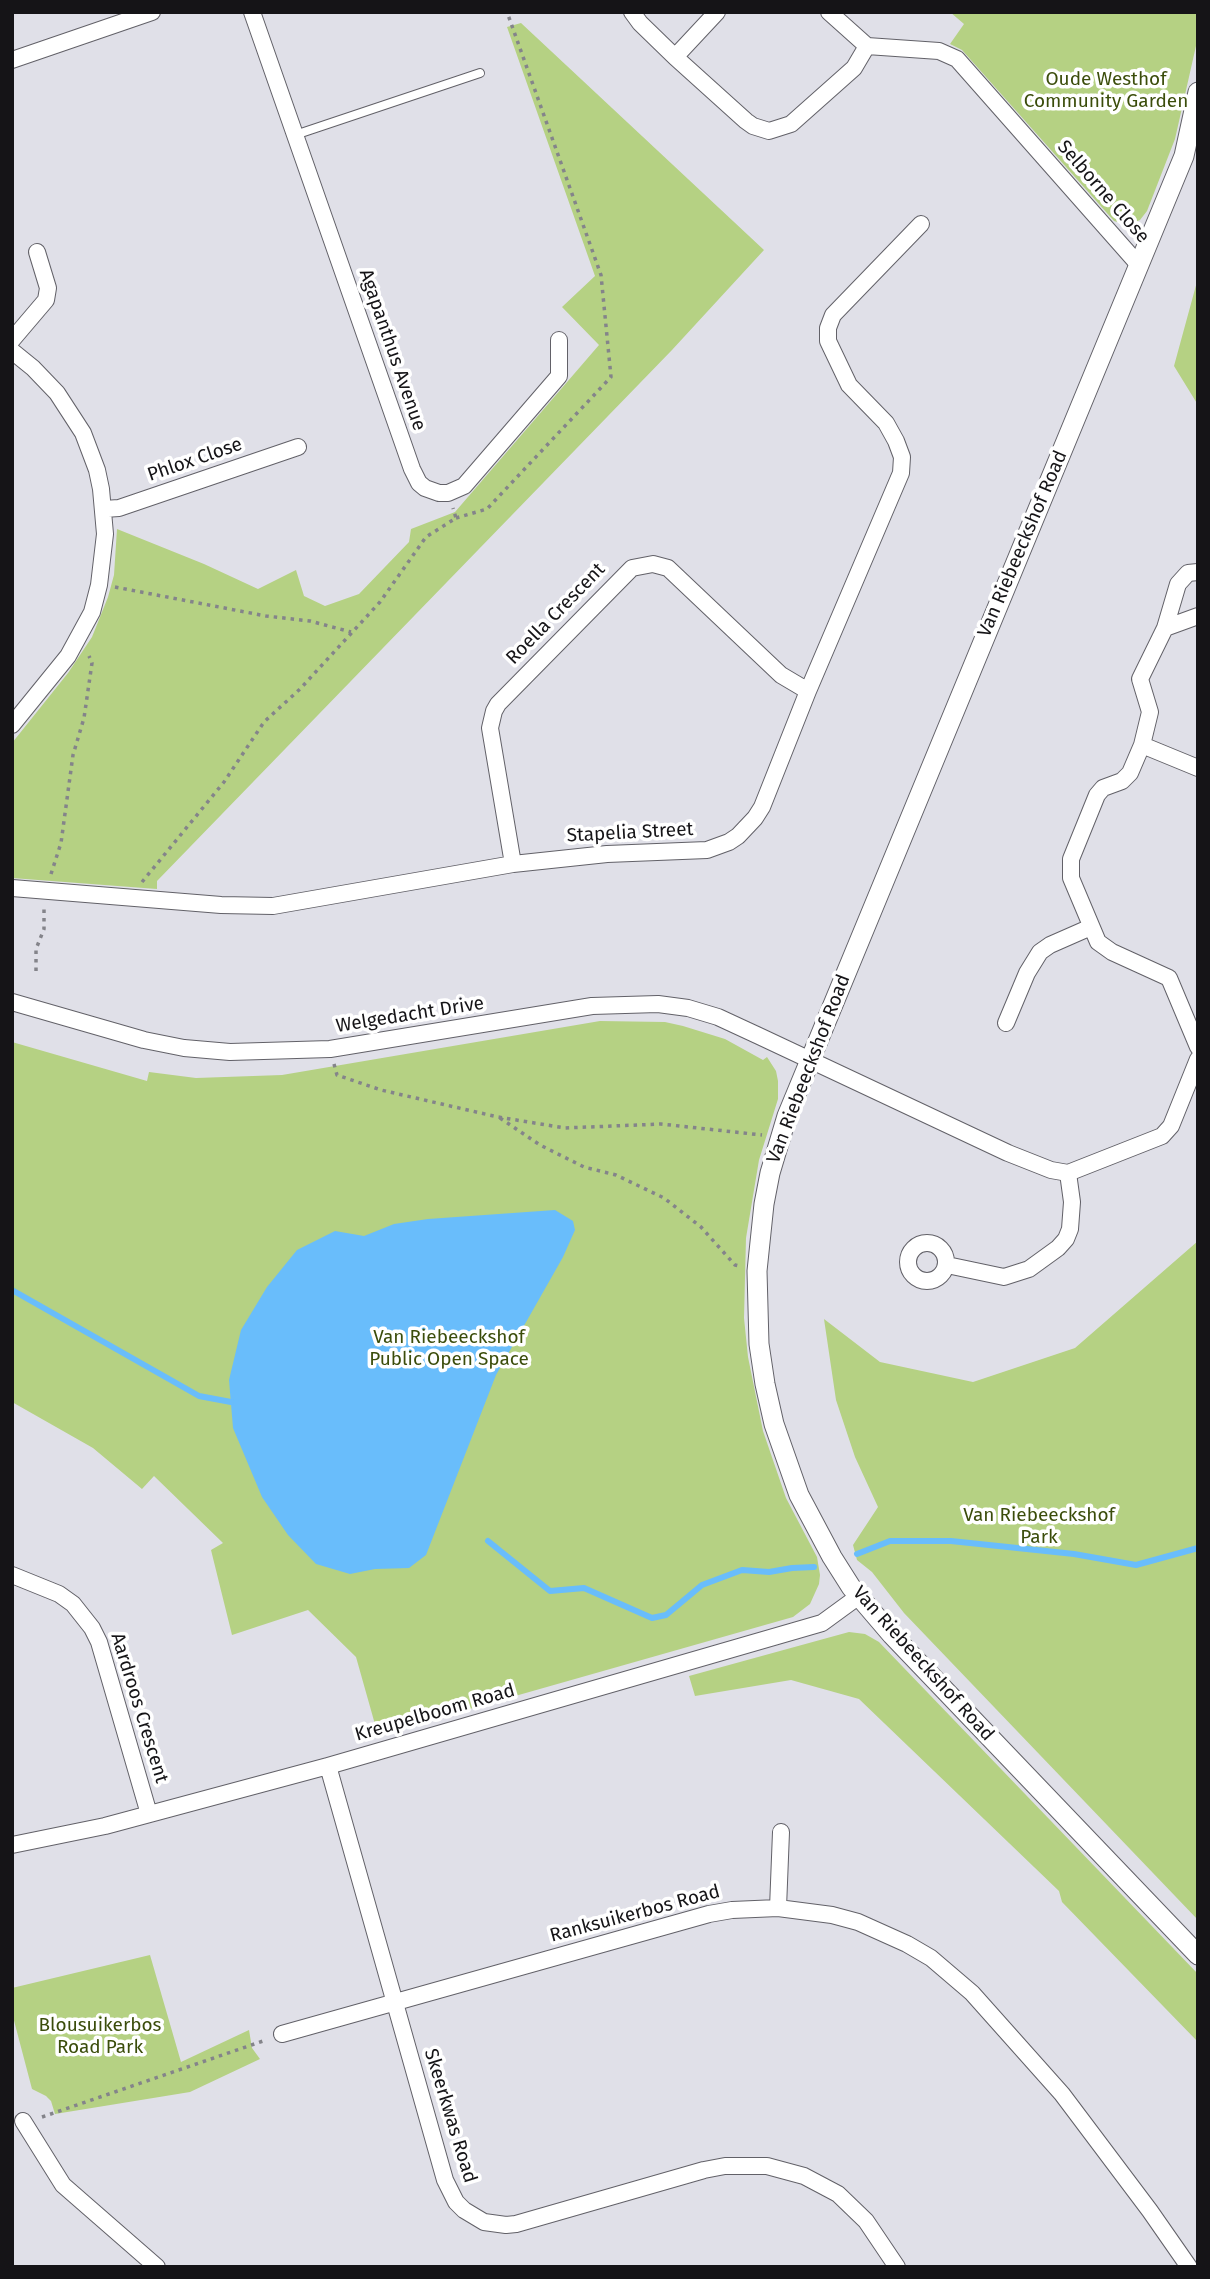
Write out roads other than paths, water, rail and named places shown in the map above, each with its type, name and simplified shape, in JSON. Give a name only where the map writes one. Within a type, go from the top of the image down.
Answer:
[{"type":"street","points":[[12,60],[152,12]]},
{"type":"street","name":"Agapanthus Avenue","points":[[252,12],[419,482],[432,491],[448,493],[464,486],[559,376],[559,340]]},
{"type":"street","points":[[632,12],[675,57],[746,121],[769,131],[791,124],[854,68],[867,46],[829,12]]},
{"type":"street","points":[[675,57],[717,12]]},
{"type":"street","name":"Selborne Close","points":[[867,46],[939,51],[957,59],[1139,264]]},
{"type":"street","name":"Van Riebeeckshof Road","points":[[1198,92],[1184,156],[809,1060],[778,1143],[764,1204],[757,1271],[759,1344],[765,1384],[786,1462],[832,1557],[859,1596],[892,1635],[1198,1955]]},
{"type":"street","name":"Stapelia Street","points":[[12,888],[221,905],[273,906],[513,863],[607,854],[696,851],[729,842],[748,828],[762,807],[807,691],[901,473],[902,457],[896,441],[886,423],[849,385],[828,341],[828,328],[833,315],[921,224]]},
{"type":"street","points":[[12,340],[46,300],[48,288],[37,252]]},
{"type":"street","points":[[12,351],[57,393],[83,433],[97,470],[104,509],[104,546],[92,612],[68,656],[12,725]]},
{"type":"street","name":"Phlox Close","points":[[104,509],[119,508],[298,447]]},
{"type":"street","name":"Roella Crescent","points":[[513,863],[490,728],[494,711],[507,694],[632,568],[653,564],[668,568],[781,675],[807,691]]},
{"type":"street","points":[[1198,572],[1188,573],[1178,584],[1165,628],[1140,679],[1150,712],[1142,745],[1130,773],[1122,781],[1103,788],[1097,795],[1071,859],[1071,878],[1098,942],[1112,953],[1169,978],[1192,1013],[1198,1047]]},
{"type":"street","points":[[1165,628],[1198,616]]},
{"type":"street","points":[[1142,745],[1198,768]]},
{"type":"street","points":[[1006,1023],[1027,973],[1040,952],[1091,927]]},
{"type":"street","name":"Welgedacht Drive","points":[[12,1002],[144,1040],[184,1048],[230,1052],[330,1049],[592,1006],[658,1004],[688,1008],[718,1017],[1007,1153],[1051,1170],[1068,1173]]},
{"type":"street","points":[[947,1265],[1004,1277],[1029,1269],[1058,1248],[1070,1229],[1072,1202],[1068,1173],[1162,1136],[1171,1126],[1198,1059]]},
{"type":"street","name":"Aardroos Crescent","points":[[12,1575],[59,1594],[78,1610],[92,1628],[99,1642],[149,1814]]},
{"type":"street","name":"Kreupelboom Road","points":[[12,1845],[105,1826],[328,1766],[822,1623],[859,1596]]},
{"type":"street","name":"Skeerkwas Road","points":[[328,1766],[445,2180],[456,2202],[474,2217],[495,2224],[516,2224],[704,2170],[746,2164],[767,2166],[804,2176],[838,2194],[866,2221],[897,2267]]},
{"type":"street","points":[[778,1908],[781,1832]]},
{"type":"street","name":"Ranksuikerbos Road","points":[[282,2034],[709,1914],[778,1908],[805,1910],[858,1922],[907,1944],[952,1975],[972,1993],[1062,2094],[1189,2267]]},
{"type":"street","points":[[23,2121],[63,2185],[158,2267]]},
{"type":"lane","points":[[295,135],[480,73]]},
{"type":"water","points":[[555,1210],[573,1221],[575,1230],[563,1257],[496,1375],[426,1555],[409,1568],[375,1569],[350,1574],[316,1564],[288,1535],[262,1497],[233,1428],[229,1380],[241,1330],[267,1287],[297,1250],[335,1231],[364,1236],[394,1224],[428,1219]]},
{"type":"waterway","points":[[12,1290],[199,1396],[231,1402]]},
{"type":"waterway","points":[[488,1541],[550,1591],[584,1588],[652,1618],[666,1615],[702,1585],[742,1570],[769,1572],[814,1567]]},
{"type":"waterway","points":[[857,1554],[890,1541],[951,1541],[1074,1554],[1136,1565],[1198,1548]]},
{"type":"park label","name":"Oude Westhof Community Garden","points":[[1106,91]]},
{"type":"park label","name":"Van Riebeeckshof Public Open Space","points":[[449,1349]]},
{"type":"park label","name":"Van Riebeeckshof Park","points":[[1039,1527]]},
{"type":"park label","name":"Blousuikerbos Road Park","points":[[100,2037]]}]
